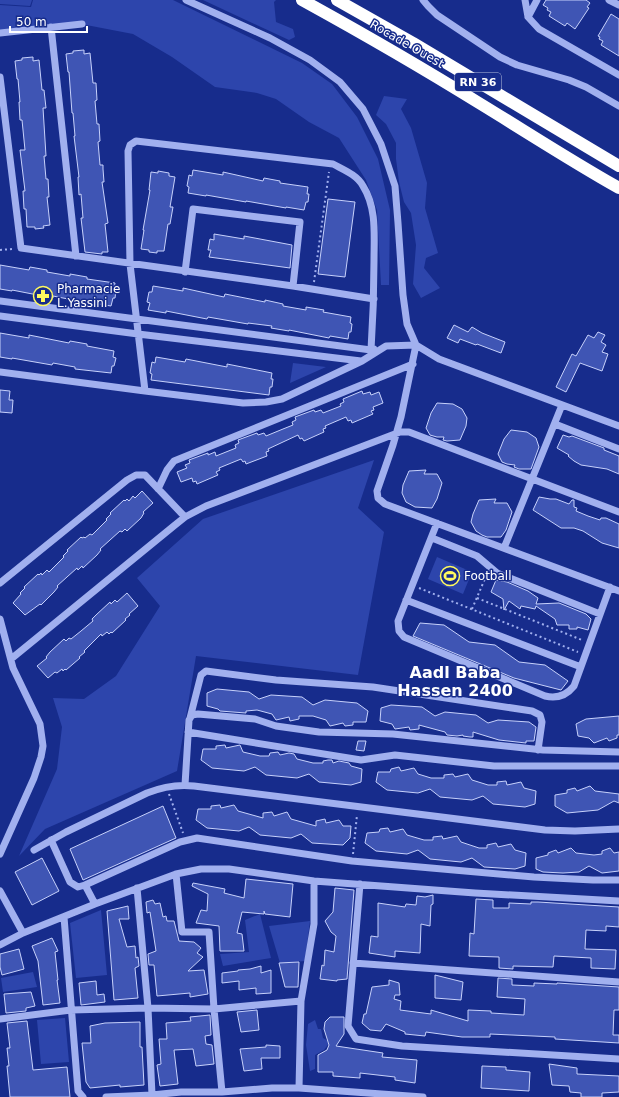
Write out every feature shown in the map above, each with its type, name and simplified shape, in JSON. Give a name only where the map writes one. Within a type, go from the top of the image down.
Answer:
[{"type":"highway","name":"Rocade Ouest","points":[[302,0],[426,71],[543,144],[619,188]]},
{"type":"highway","name":"Rocade Ouest","points":[[337,0],[413,43],[619,166]]},
{"type":"street","points":[[186,0],[270,38],[310,60],[340,82],[363,109],[381,144],[395,186],[403,295],[407,324],[416,345],[397,433],[376,491],[378,498],[382,503],[619,591]]},
{"type":"street","points":[[423,0],[437,15],[500,57],[517,65],[569,80],[586,87],[619,106]]},
{"type":"street","points":[[525,0],[528,17],[539,29],[619,76]]},
{"type":"street","points":[[528,17],[537,0]]},
{"type":"street","points":[[609,0],[619,5]]},
{"type":"street","points":[[0,33],[82,24]]},
{"type":"street","points":[[51,27],[76,256]]},
{"type":"street","points":[[0,77],[21,248],[294,286],[374,299]]},
{"type":"street","points":[[145,391],[130,264],[128,151],[130,145],[136,141],[330,164],[350,173],[363,184],[370,200],[374,225],[374,299],[371,350]]},
{"type":"street","points":[[185,272],[193,209],[300,222],[294,286]]},
{"type":"street","points":[[0,301],[371,350],[386,346],[416,345],[439,359],[619,426]]},
{"type":"street","points":[[0,316],[362,361]]},
{"type":"street","points":[[0,372],[243,403],[266,402],[282,399],[362,361],[386,346]]},
{"type":"street","points":[[158,489],[166,470],[174,461],[413,364]]},
{"type":"street","points":[[504,548],[562,405]]},
{"type":"street","points":[[554,424],[619,449]]},
{"type":"street","points":[[11,659],[185,517],[206,506],[397,433],[409,432],[619,512]]},
{"type":"street","points":[[0,583],[127,480],[136,475],[145,475],[185,517]]},
{"type":"street","points":[[437,523],[397,625],[399,631],[404,637],[545,696],[554,697],[567,693],[574,686],[610,587]]},
{"type":"street","points":[[432,538],[477,556],[497,573],[600,614]]},
{"type":"street","points":[[406,600],[581,667]]},
{"type":"street","points":[[0,619],[11,659],[19,681],[40,724],[43,746],[34,778],[0,854]]},
{"type":"street","points":[[184,785],[189,720],[201,675],[206,671],[276,680],[373,687],[532,711],[540,715],[542,722],[538,750]]},
{"type":"street","points":[[189,720],[190,717],[195,714],[205,714],[255,719],[276,726],[319,732],[393,734],[538,750],[619,752]]},
{"type":"street","points":[[188,732],[361,760],[395,756],[494,766],[619,766]]},
{"type":"street","points":[[34,850],[51,840],[147,793],[166,787],[184,785],[546,830],[575,831],[619,829]]},
{"type":"street","points":[[0,836],[4,845]]},
{"type":"street","points":[[51,840],[70,882],[78,887],[85,886],[186,840],[202,838],[352,861],[534,877],[619,880]]},
{"type":"street","points":[[0,945],[23,933],[137,888],[176,874],[201,869],[229,869],[314,881],[475,893],[619,901]]},
{"type":"street","points":[[176,874],[182,932],[209,932],[214,1009],[222,1092]]},
{"type":"street","points":[[299,1088],[301,1001],[314,924],[314,881]]},
{"type":"street","points":[[360,884],[348,1026],[356,1039],[402,1046],[619,1059]]},
{"type":"street","points":[[85,886],[95,904]]},
{"type":"street","points":[[137,888],[148,1008],[152,1095]]},
{"type":"street","points":[[0,891],[23,933]]},
{"type":"street","points":[[64,917],[78,1091],[83,1097]]},
{"type":"street","points":[[353,963],[619,982]]},
{"type":"street","points":[[0,1019],[71,1010],[148,1008],[214,1009],[301,1001]]},
{"type":"street","points":[[101,1097],[182,1095],[272,1088],[299,1088],[423,1097]]},
{"type":"path","points":[[313,289],[330,164]]},
{"type":"path","points":[[0,250],[21,248]]},
{"type":"path","points":[[472,610],[490,568]]},
{"type":"path","points":[[412,586],[585,655]]},
{"type":"path","points":[[477,598],[590,643]]},
{"type":"path","points":[[166,787],[186,840]]},
{"type":"path","points":[[352,861],[358,807]]},
{"type":"shaded area","points":[[0,0],[32,0],[30,6],[0,4]]},
{"type":"shaded area","points":[[33,0],[173,0],[302,63],[332,84],[357,117],[378,159],[390,210],[389,285],[381,285],[377,210],[366,180],[339,138],[309,122],[276,99],[257,93],[215,87],[172,57],[133,34],[81,24],[0,33],[0,5],[31,7]]},
{"type":"shaded area","points":[[203,0],[276,0],[274,2],[276,22],[293,29],[295,37],[289,40]]},
{"type":"shaded area","points":[[384,96],[407,99],[401,109],[411,128],[427,183],[425,208],[438,253],[426,258],[424,268],[440,288],[421,298],[413,284],[416,245],[411,213],[404,202],[399,182],[396,159],[396,143],[386,124],[376,115]]},
{"type":"shaded area","points":[[293,363],[326,367],[290,383]]},
{"type":"shaded area","points":[[374,460],[358,508],[384,532],[358,675],[196,656],[177,771],[45,829],[19,856],[57,769],[62,727],[53,698],[84,699],[116,676],[160,606],[137,578],[203,519]]},
{"type":"shaded area","name":"Football","points":[[437,557],[472,572],[463,594],[428,579]]},
{"type":"shaded area","points":[[101,910],[107,975],[76,978],[70,923]]},
{"type":"shaded area","points":[[260,914],[271,958],[223,966],[220,954],[249,952],[245,920]]},
{"type":"shaded area","points":[[310,921],[305,961],[280,963],[269,926]]},
{"type":"shaded area","points":[[33,972],[37,987],[3,992],[1,978]]},
{"type":"shaded area","points":[[65,1018],[69,1062],[41,1064],[37,1020]]},
{"type":"shaded area","points":[[315,1020],[318,1029],[321,1029],[323,1038],[330,1042],[324,1050],[315,1055],[315,1069],[310,1071],[306,1045],[308,1024]]},
{"type":"building","points":[[546,0],[586,0],[590,3],[587,7],[589,8],[575,29],[567,23],[565,26],[549,16],[551,12],[543,5]]},
{"type":"building","points":[[611,14],[619,19],[619,56],[601,45],[603,41],[599,39],[600,37],[598,36]]},
{"type":"building","points":[[84,50],[84,54],[90,53],[93,83],[96,83],[97,100],[95,101],[100,141],[98,142],[100,165],[103,165],[104,182],[102,182],[108,223],[105,224],[108,252],[102,252],[102,254],[85,252],[81,218],[83,218],[81,194],[79,195],[79,177],[66,54],[73,53],[73,51]]},
{"type":"building","points":[[33,57],[33,61],[39,60],[42,90],[44,90],[46,108],[43,108],[46,156],[44,156],[46,179],[48,179],[49,197],[47,197],[50,225],[43,226],[44,228],[35,229],[35,227],[27,227],[26,209],[24,209],[23,191],[25,191],[20,150],[25,150],[22,120],[20,120],[20,102],[15,61],[22,60],[22,58]]},
{"type":"building","points":[[193,170],[223,175],[223,172],[263,181],[264,178],[280,181],[280,183],[308,187],[308,202],[306,202],[304,210],[188,193],[189,187],[187,186],[189,175],[192,176]]},
{"type":"building","points":[[158,171],[169,173],[169,176],[175,177],[170,207],[173,207],[170,224],[168,224],[164,251],[157,251],[157,253],[141,249],[150,190],[151,172],[158,173]]},
{"type":"building","points":[[328,199],[355,202],[345,277],[318,274]]},
{"type":"building","points":[[214,234],[244,239],[244,236],[292,245],[290,268],[209,257],[211,250],[208,250],[210,239],[214,240]]},
{"type":"building","points":[[0,265],[29,270],[30,267],[47,270],[47,272],[70,276],[70,274],[87,277],[87,279],[115,283],[115,298],[113,298],[111,306],[0,289]]},
{"type":"building","points":[[153,286],[183,291],[183,288],[224,297],[225,294],[265,302],[265,300],[283,304],[283,306],[306,310],[306,307],[324,310],[323,312],[351,317],[351,332],[349,332],[348,339],[330,336],[329,338],[271,328],[272,326],[248,324],[208,317],[207,319],[166,311],[166,313],[148,310],[150,303],[147,302],[149,292],[152,292]]},
{"type":"building","points":[[454,325],[468,332],[472,327],[482,333],[505,342],[501,353],[460,339],[458,343],[447,338]]},
{"type":"building","points":[[598,332],[605,335],[601,342],[606,345],[602,352],[608,354],[602,371],[580,363],[566,392],[556,387],[572,354],[576,356],[588,335],[594,338]]},
{"type":"building","points":[[0,333],[29,338],[29,335],[69,343],[70,341],[114,351],[113,357],[116,358],[114,366],[112,366],[111,373],[75,369],[75,367],[53,363],[52,365],[0,357]]},
{"type":"building","points":[[156,357],[185,362],[186,359],[227,367],[227,364],[272,373],[272,387],[270,387],[269,395],[151,380],[152,374],[150,373],[152,362],[155,363]]},
{"type":"building","points":[[0,390],[10,391],[9,400],[13,400],[12,413],[0,412]]},
{"type":"building","points":[[362,391],[363,394],[370,392],[371,395],[379,392],[383,403],[373,407],[374,410],[371,411],[373,414],[352,423],[351,420],[348,421],[346,417],[325,426],[326,428],[323,429],[324,432],[304,441],[302,438],[300,439],[298,435],[268,449],[269,451],[266,452],[267,456],[246,464],[245,461],[243,462],[241,459],[219,468],[220,470],[216,472],[218,475],[197,484],[196,481],[193,482],[192,478],[181,482],[177,472],[187,468],[185,465],[190,463],[189,460],[208,453],[208,455],[215,452],[216,456],[236,448],[235,445],[239,443],[238,440],[257,433],[258,435],[264,433],[266,436],[293,425],[292,422],[296,420],[295,417],[314,410],[315,412],[321,410],[323,413],[341,406],[340,404],[344,402],[343,399]]},
{"type":"building","points":[[437,403],[453,404],[462,409],[467,418],[466,426],[460,440],[447,441],[443,440],[444,437],[430,435],[426,428],[431,413]]},
{"type":"building","points":[[511,430],[527,432],[536,438],[539,447],[531,469],[519,469],[514,467],[515,465],[502,462],[498,454],[504,439]]},
{"type":"building","points":[[563,435],[569,437],[572,436],[604,448],[604,450],[619,456],[619,474],[607,469],[581,465],[574,461],[568,456],[569,455],[557,448]]},
{"type":"building","points":[[426,470],[424,474],[437,474],[442,483],[437,499],[432,508],[415,507],[406,502],[402,493],[403,485],[409,471]]},
{"type":"building","points":[[142,491],[153,503],[143,512],[144,513],[141,518],[127,531],[125,529],[122,532],[120,531],[100,549],[101,550],[97,555],[83,568],[82,566],[78,570],[77,568],[57,586],[58,587],[54,592],[41,605],[40,604],[25,615],[13,603],[21,594],[20,593],[25,588],[24,587],[38,574],[39,575],[41,573],[42,575],[47,570],[49,572],[64,557],[63,556],[68,551],[67,550],[81,537],[85,538],[90,534],[92,535],[107,520],[106,519],[111,514],[110,513],[124,500],[125,501],[127,499],[129,501],[133,496],[135,498]]},
{"type":"building","points":[[539,497],[556,499],[569,504],[572,500],[574,500],[574,507],[577,508],[576,511],[600,520],[601,518],[606,518],[619,524],[619,548],[602,543],[583,531],[574,528],[561,528],[533,510]]},
{"type":"building","points":[[496,499],[494,503],[507,503],[512,512],[506,530],[501,537],[487,537],[476,531],[471,522],[479,500]]},
{"type":"building","points":[[496,580],[507,582],[528,591],[538,598],[536,604],[559,603],[586,614],[591,619],[588,630],[577,627],[577,629],[569,629],[569,625],[557,625],[555,619],[536,606],[535,609],[521,606],[520,609],[509,601],[504,610],[503,599],[491,592]]},
{"type":"building","points":[[127,593],[138,606],[129,614],[130,615],[125,619],[126,620],[112,633],[111,632],[109,634],[107,632],[102,636],[101,634],[84,651],[85,652],[79,657],[80,658],[66,670],[65,669],[63,671],[62,669],[57,673],[55,672],[48,678],[37,666],[47,658],[46,657],[50,652],[64,639],[66,641],[69,638],[71,639],[93,621],[92,619],[110,602],[111,604],[115,600],[117,602]]},
{"type":"building","points":[[420,623],[444,625],[469,642],[495,645],[519,662],[545,665],[568,681],[561,690],[514,678],[413,636]]},
{"type":"building","points":[[217,689],[249,692],[259,699],[271,695],[302,697],[313,705],[325,700],[357,703],[368,711],[366,722],[353,722],[353,725],[345,726],[343,723],[330,726],[326,720],[313,716],[299,716],[299,719],[290,721],[289,717],[276,720],[272,714],[257,710],[246,711],[246,713],[220,711],[207,706],[207,693]]},
{"type":"building","points":[[391,705],[422,707],[435,716],[445,712],[476,715],[488,723],[498,720],[529,722],[536,727],[534,741],[526,741],[526,743],[499,740],[473,732],[473,737],[463,735],[447,735],[445,732],[419,725],[419,729],[410,730],[409,727],[395,729],[392,724],[380,721],[381,708]]},
{"type":"building","points":[[619,716],[619,735],[617,735],[617,738],[609,741],[607,738],[594,743],[589,738],[578,736],[576,724],[586,719]]},
{"type":"building","points":[[358,741],[366,741],[364,751],[356,750]]},
{"type":"building","points":[[225,745],[226,748],[240,745],[243,752],[260,756],[269,756],[270,753],[278,752],[280,755],[289,753],[294,754],[297,759],[313,763],[323,763],[323,761],[332,760],[333,763],[339,761],[349,763],[351,766],[362,769],[361,782],[351,785],[319,782],[309,774],[297,778],[266,775],[255,767],[244,771],[212,768],[201,760],[203,749],[216,749],[216,746]]},
{"type":"building","points":[[399,767],[401,771],[414,768],[418,774],[431,778],[444,778],[444,775],[453,774],[455,777],[468,774],[472,780],[488,785],[497,785],[497,782],[506,781],[507,785],[521,782],[524,788],[536,791],[535,804],[525,807],[493,804],[483,796],[472,800],[440,797],[430,789],[418,793],[387,790],[376,782],[378,772],[390,772],[391,769]]},
{"type":"building","points":[[590,786],[595,791],[619,794],[619,803],[614,801],[598,810],[567,813],[555,806],[555,795],[567,793],[567,790],[575,788],[577,791]]},
{"type":"building","points":[[220,805],[221,808],[234,805],[238,811],[263,818],[263,813],[272,812],[274,816],[287,812],[291,819],[316,826],[316,821],[325,819],[326,823],[339,820],[343,826],[351,826],[350,838],[343,845],[312,843],[301,834],[291,838],[260,835],[249,827],[239,831],[207,828],[196,820],[198,809],[211,809],[211,806]]},
{"type":"building","points":[[163,806],[176,838],[83,880],[70,849]]},
{"type":"building","points":[[388,828],[390,832],[403,829],[407,835],[424,840],[433,840],[433,837],[442,836],[443,839],[457,836],[461,842],[479,848],[487,848],[487,845],[496,843],[498,847],[511,844],[515,850],[526,853],[525,866],[515,869],[484,867],[472,858],[461,862],[430,859],[418,850],[407,854],[376,851],[365,843],[367,833],[379,832],[380,829]]},
{"type":"building","points":[[571,848],[576,853],[594,855],[602,854],[602,851],[610,848],[614,853],[619,852],[619,871],[602,873],[589,866],[579,872],[563,873],[543,872],[536,869],[536,858],[548,855],[548,853],[556,850],[558,853]]},
{"type":"building","points":[[42,858],[59,891],[32,905],[15,872]]},
{"type":"building","points":[[246,879],[293,884],[290,917],[265,914],[264,911],[264,914],[242,912],[237,933],[242,934],[244,951],[220,951],[219,926],[196,923],[201,910],[207,911],[208,894],[192,886],[193,883],[225,889],[224,893],[244,898]]},
{"type":"building","points":[[335,888],[354,890],[347,979],[337,981],[320,979],[322,965],[324,966],[325,950],[334,952],[336,936],[331,932],[325,921],[333,912]]},
{"type":"building","points":[[433,895],[430,926],[421,924],[420,953],[395,951],[395,957],[369,953],[371,936],[378,937],[378,903],[405,907],[406,904],[416,905],[417,896],[425,897]]},
{"type":"building","points":[[476,899],[493,900],[493,908],[509,908],[509,903],[531,904],[531,902],[619,907],[619,927],[606,926],[606,931],[586,930],[585,949],[616,950],[615,969],[591,968],[591,958],[554,956],[553,967],[513,966],[513,969],[499,968],[499,957],[469,956],[470,933],[474,934]]},
{"type":"building","points":[[153,900],[155,904],[160,903],[163,917],[166,916],[167,921],[174,921],[179,941],[194,942],[201,948],[197,953],[203,957],[188,971],[204,970],[208,994],[190,997],[190,993],[157,996],[154,965],[149,965],[148,954],[156,951],[150,912],[147,913],[146,902]]},
{"type":"building","points":[[128,906],[129,919],[119,919],[127,947],[135,946],[136,958],[138,957],[139,966],[135,968],[138,998],[114,1000],[107,911]]},
{"type":"building","points":[[52,938],[58,951],[55,952],[60,1003],[43,1005],[38,961],[32,946]]},
{"type":"building","points":[[19,949],[24,969],[2,975],[0,967],[0,954]]},
{"type":"building","points":[[299,962],[298,987],[285,987],[279,963]]},
{"type":"building","points":[[261,966],[261,973],[271,970],[271,993],[256,994],[256,988],[239,990],[239,981],[222,983],[222,973]]},
{"type":"building","points":[[435,975],[463,982],[461,1000],[435,998]]},
{"type":"building","points":[[498,978],[512,979],[512,985],[534,986],[534,983],[557,983],[619,987],[619,1010],[614,1010],[613,1035],[619,1035],[619,1043],[555,1039],[555,1037],[490,1034],[490,1037],[462,1037],[426,1032],[425,1036],[405,1034],[405,1032],[386,1024],[381,1031],[370,1030],[362,1023],[364,1014],[366,1014],[372,987],[389,985],[389,980],[399,983],[400,995],[395,995],[394,999],[401,1001],[400,1010],[431,1014],[431,1010],[468,1021],[468,1010],[524,1015],[525,999],[497,997]]},
{"type":"building","points":[[96,981],[97,995],[104,994],[105,1002],[81,1005],[79,983]]},
{"type":"building","points":[[31,992],[35,1006],[26,1008],[26,1011],[6,1013],[4,994]]},
{"type":"building","points":[[257,1010],[259,1030],[241,1032],[237,1012]]},
{"type":"building","points":[[210,1015],[211,1035],[205,1036],[206,1044],[212,1045],[214,1064],[196,1066],[193,1049],[174,1050],[178,1084],[160,1086],[157,1065],[161,1064],[159,1039],[167,1039],[166,1023],[191,1021],[190,1017]]},
{"type":"building","points":[[330,1017],[344,1017],[344,1034],[336,1046],[383,1053],[382,1057],[417,1060],[415,1083],[395,1080],[395,1077],[360,1073],[360,1078],[333,1076],[333,1072],[318,1072],[318,1055],[327,1050],[329,1045],[324,1029],[325,1022]]},
{"type":"building","points":[[27,1021],[33,1070],[67,1067],[70,1097],[10,1097],[7,1048],[10,1048],[7,1023]]},
{"type":"building","points":[[140,1022],[140,1047],[142,1047],[144,1085],[120,1087],[120,1085],[90,1088],[86,1082],[82,1043],[91,1043],[90,1026],[105,1023]]},
{"type":"building","points":[[266,1045],[280,1046],[280,1058],[261,1058],[262,1069],[244,1071],[240,1049],[266,1047]]},
{"type":"building","points":[[549,1064],[577,1068],[577,1074],[619,1076],[619,1092],[602,1093],[602,1097],[581,1097],[581,1093],[570,1092],[569,1086],[552,1085]]},
{"type":"building","points":[[482,1066],[506,1067],[506,1070],[530,1072],[529,1091],[481,1088]]},
{"type":"place","name":"Pharmacie L.Yassini","points":[[43,296]]},
{"type":"place","name":"Football","points":[[450,576]]},
{"type":"district","name":"Aadl Baba Hassen 2400","points":[[455,681]]}]
